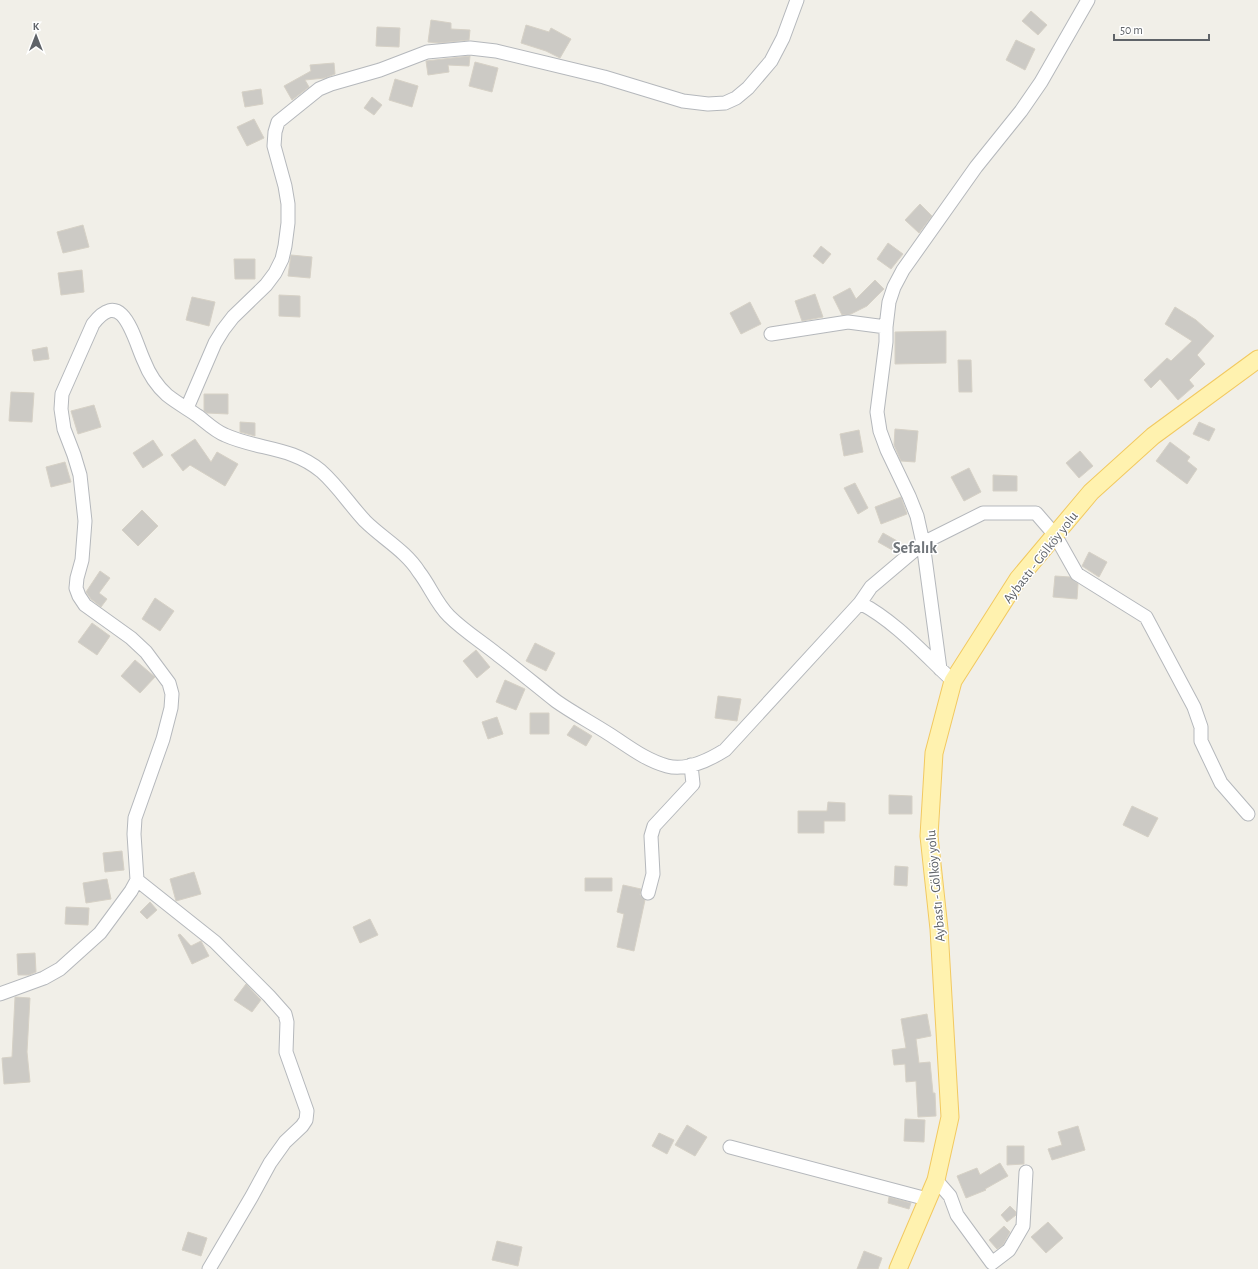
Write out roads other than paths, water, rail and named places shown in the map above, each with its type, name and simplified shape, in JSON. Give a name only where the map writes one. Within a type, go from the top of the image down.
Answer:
[{"type":"main road","name":"Aybastı - Gölköy yolu","points":[[898,1269],[936,1180],[950,1117],[939,929],[929,836],[934,753],[953,681],[1018,579],[1091,492],[1153,436],[1258,359]]},
{"type":"street","points":[[187,408],[215,344],[223,330],[233,317],[266,285],[275,273],[282,259],[288,223],[288,204],[285,186],[274,146],[275,132],[278,122],[319,89],[331,84],[380,70],[427,52],[470,48],[496,51],[604,77],[683,101],[708,104],[725,102],[736,98],[748,88],[771,61],[783,38],[797,0]]},
{"type":"street","points":[[940,669],[923,543],[917,516],[892,462],[880,431],[877,412],[886,342],[889,302],[894,287],[903,270],[976,167],[1021,111],[1041,82],[1088,0]]},
{"type":"street","points":[[0,994],[44,978],[60,969],[100,933],[137,880],[134,818],[163,739],[171,708],[172,694],[169,683],[146,652],[131,638],[85,605],[76,588],[83,553],[85,521],[80,475],[64,429],[61,410],[62,394],[93,324],[100,315],[108,311],[115,311],[127,320],[144,363],[154,381],[167,395],[224,435],[240,441],[288,452],[307,461],[322,472],[365,520],[409,560],[419,572],[433,596],[448,615],[557,702],[638,754],[667,766],[678,768],[704,762],[725,750],[860,603],[871,587],[923,543],[983,512],[1036,512],[1055,535],[1077,574],[1146,617],[1194,707],[1201,728],[1201,741],[1221,783],[1248,814]]},
{"type":"street","points":[[771,334],[848,322],[886,326]]},
{"type":"street","points":[[860,603],[874,610],[886,620],[953,681]]},
{"type":"street","points":[[648,893],[653,874],[651,836],[654,826],[693,784],[691,765]]},
{"type":"street","points":[[137,880],[215,942],[285,1014],[287,1022],[286,1052],[306,1111],[306,1120],[302,1126],[285,1142],[270,1163],[209,1269]]},
{"type":"street","points":[[730,1147],[928,1199]]},
{"type":"street","points":[[936,1180],[950,1196],[957,1215],[992,1263],[1009,1250],[1023,1226],[1026,1172]]},
{"type":"district","name":"Sefalık","points":[[915,547]]}]
